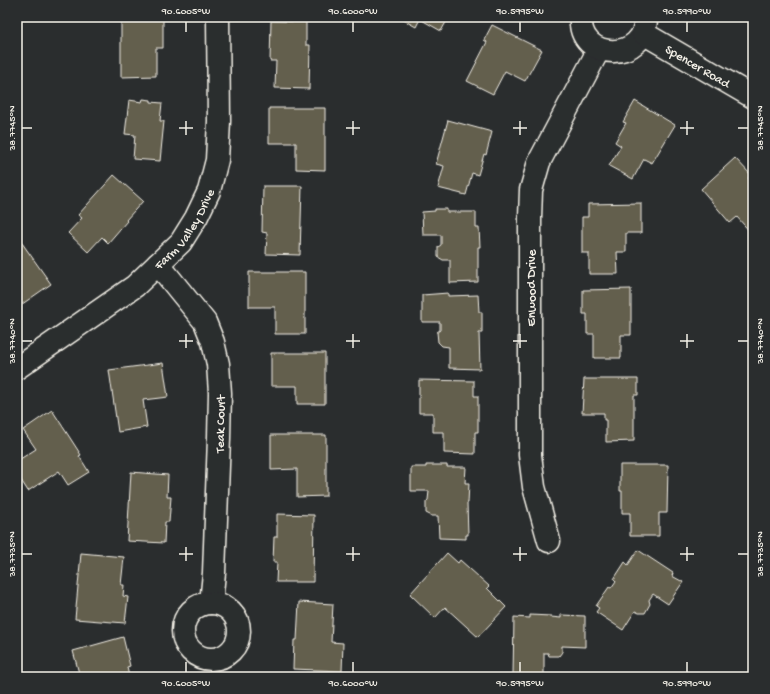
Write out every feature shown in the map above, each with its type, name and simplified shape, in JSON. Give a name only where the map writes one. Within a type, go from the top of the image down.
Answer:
[{"type":"street","name":"Farm Valley Drive","points":[[17,368],[135,286],[181,242],[196,218],[209,191],[217,160],[219,121],[218,17]]},
{"type":"street","points":[[581,17],[584,33],[590,42],[599,49],[609,52],[630,48],[638,41],[644,25]]},
{"type":"street","name":"Spencer Road","points":[[644,25],[753,97]]},
{"type":"street","name":"Enwood Drive","points":[[549,541],[534,487],[530,455],[530,218],[532,190],[538,162],[599,49]]},
{"type":"street","name":"Teak Court","points":[[158,264],[205,322],[218,364],[220,393],[219,438],[214,573],[211,603]]},
{"type":"building","points":[[121,17],[163,17],[163,48],[156,48],[156,76],[121,77]]},
{"type":"building","points":[[398,17],[449,17],[441,31],[420,19],[416,27]]},
{"type":"building","points":[[271,21],[306,22],[306,45],[310,45],[309,89],[275,88],[276,61],[270,61]]},
{"type":"building","points":[[492,25],[542,50],[525,81],[505,71],[493,94],[467,81],[487,42],[484,40]]},
{"type":"building","points":[[143,99],[151,100],[151,102],[162,103],[160,121],[164,121],[160,161],[133,159],[135,135],[125,134],[129,100],[142,102]]},
{"type":"building","points":[[635,101],[675,125],[652,163],[644,159],[633,179],[609,166],[621,146],[615,142],[626,123],[623,122]]},
{"type":"building","points":[[269,108],[325,108],[325,170],[296,169],[296,143],[269,143]]},
{"type":"building","points":[[448,120],[492,132],[486,155],[484,154],[478,175],[472,173],[466,195],[438,188],[444,166],[436,164]]},
{"type":"building","points":[[735,158],[751,175],[748,178],[753,183],[752,234],[737,217],[730,223],[701,189]]},
{"type":"building","points":[[114,175],[143,201],[108,243],[102,237],[88,252],[68,233],[82,218],[78,215]]},
{"type":"building","points":[[263,186],[302,186],[300,255],[266,254],[267,233],[262,232]]},
{"type":"building","points":[[641,203],[641,233],[626,233],[626,252],[617,252],[618,274],[589,274],[589,253],[582,253],[582,217],[588,217],[588,204]]},
{"type":"building","points":[[435,209],[447,209],[447,212],[476,212],[476,228],[479,228],[480,247],[478,247],[478,282],[450,283],[450,260],[443,260],[438,257],[438,247],[441,245],[441,235],[423,235],[422,212],[435,211]]},
{"type":"building","points":[[17,236],[51,284],[18,307],[17,306]]},
{"type":"building","points":[[249,272],[305,272],[305,334],[275,334],[275,307],[249,307]]},
{"type":"building","points":[[631,289],[631,335],[621,335],[621,358],[594,358],[594,334],[587,334],[587,314],[583,314],[583,290]]},
{"type":"building","points":[[448,293],[448,296],[478,295],[479,312],[482,312],[482,333],[479,333],[480,369],[449,368],[449,347],[442,346],[438,342],[437,332],[440,330],[440,322],[422,322],[422,295]]},
{"type":"building","points":[[271,353],[325,353],[325,404],[297,404],[297,386],[271,386]]},
{"type":"building","points":[[163,363],[168,397],[143,400],[147,427],[118,432],[109,370]]},
{"type":"building","points":[[584,379],[638,379],[638,395],[634,395],[634,441],[606,442],[606,420],[604,420],[604,413],[582,413]]},
{"type":"building","points":[[419,380],[474,381],[474,396],[478,396],[478,432],[475,432],[475,454],[444,453],[444,432],[433,432],[433,413],[419,413]]},
{"type":"building","points":[[52,410],[81,455],[79,456],[89,472],[68,485],[59,471],[28,491],[17,474],[17,461],[36,449],[23,430]]},
{"type":"building","points":[[271,435],[326,435],[326,496],[297,497],[297,469],[271,470]]},
{"type":"building","points":[[426,465],[466,467],[465,483],[469,483],[467,503],[468,535],[466,535],[466,539],[439,538],[438,516],[432,516],[426,513],[426,502],[428,500],[429,491],[411,491],[411,467],[426,467]]},
{"type":"building","points":[[620,465],[668,465],[667,513],[659,513],[659,536],[630,536],[630,513],[622,513]]},
{"type":"building","points":[[131,472],[168,475],[167,497],[171,497],[169,522],[165,522],[164,543],[127,541]]},
{"type":"building","points":[[277,514],[314,515],[313,582],[276,582],[277,562],[273,562],[274,537],[277,537]]},
{"type":"building","points":[[638,550],[673,573],[672,576],[683,582],[668,604],[653,594],[649,600],[650,604],[645,613],[635,611],[623,630],[596,612],[599,608],[596,606],[609,587],[611,588],[616,581],[614,579],[625,562],[628,565]]},
{"type":"building","points":[[81,553],[124,557],[121,585],[124,585],[123,596],[128,597],[125,623],[75,619]]},
{"type":"building","points":[[447,553],[458,563],[460,560],[489,586],[487,588],[506,607],[478,637],[445,607],[435,618],[410,594]]},
{"type":"building","points":[[299,602],[333,604],[331,642],[343,643],[342,671],[293,669],[294,640],[297,640]]},
{"type":"building","points":[[530,615],[561,618],[561,615],[585,616],[585,647],[562,646],[562,652],[559,656],[549,656],[548,653],[544,653],[544,676],[513,676],[514,617],[530,618]]},
{"type":"building","points":[[123,637],[130,666],[127,667],[129,677],[80,677],[73,651]]}]
